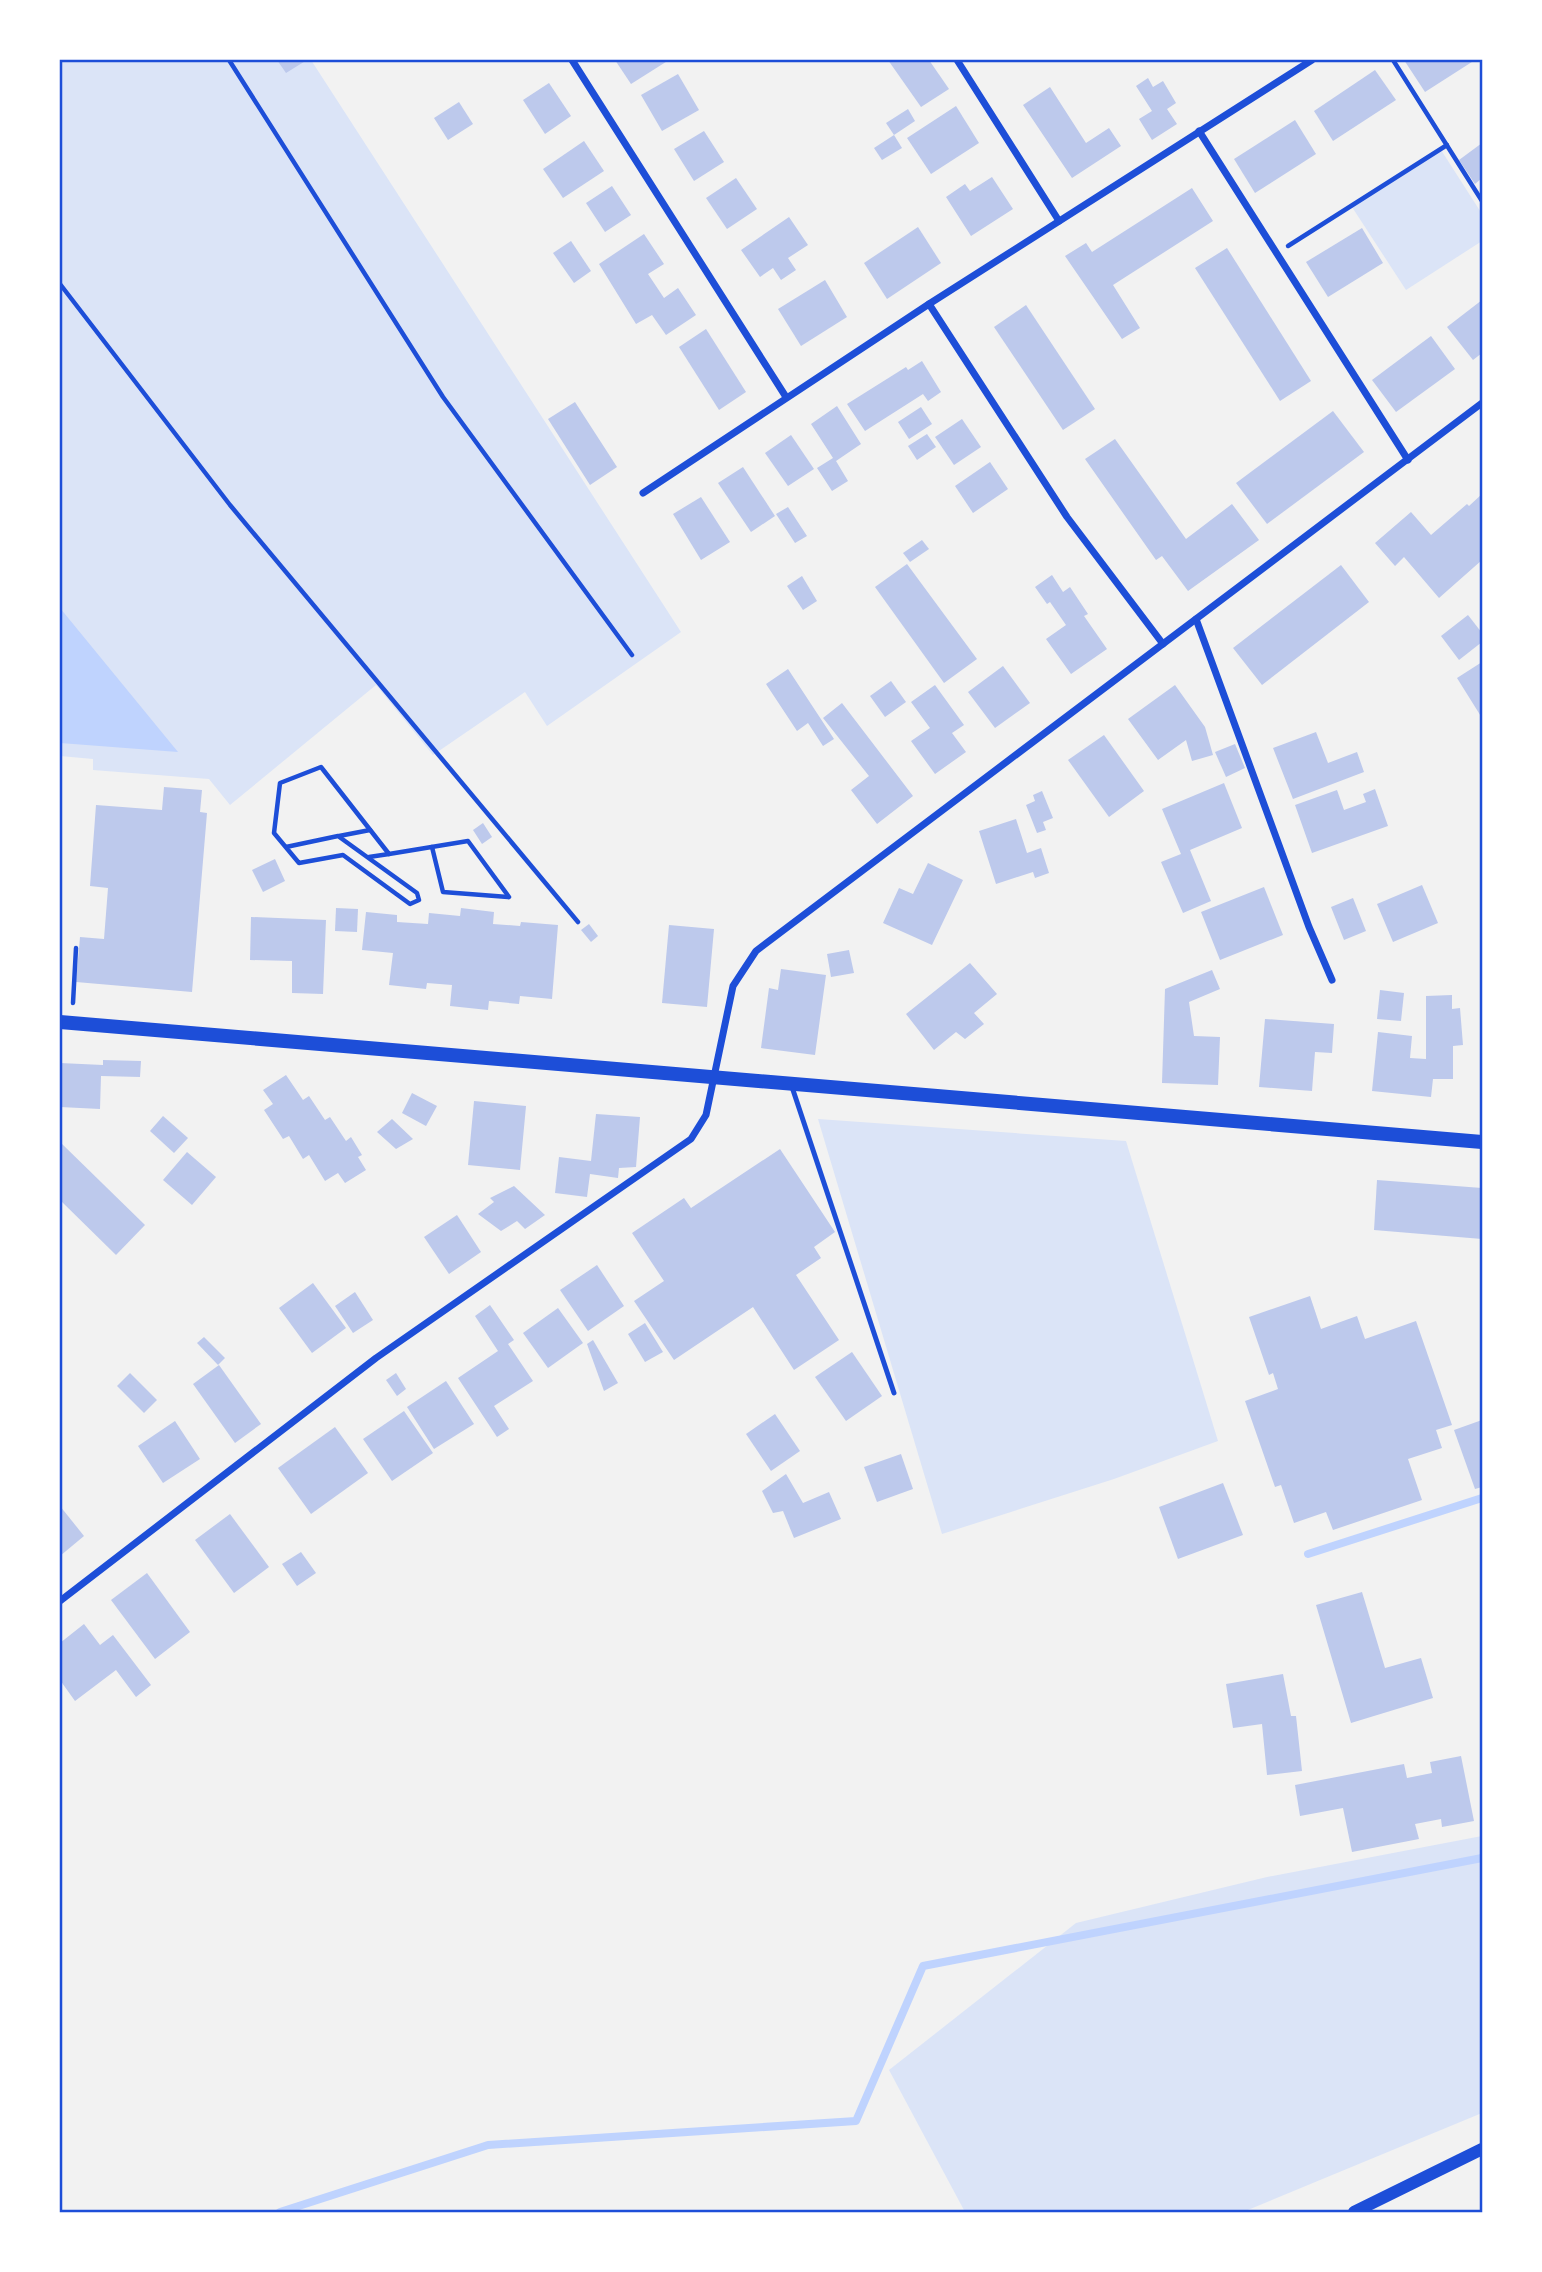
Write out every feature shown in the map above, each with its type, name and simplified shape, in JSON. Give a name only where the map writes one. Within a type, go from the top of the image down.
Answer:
[{"type":"main road","points":[[66,1023],[1482,1142]]},
{"type":"street","points":[[572,60],[786,397]]},
{"type":"street","points":[[957,60],[1059,220]]},
{"type":"street","points":[[643,493],[929,304],[1312,60]]},
{"type":"street","points":[[1199,131],[1408,460]]},
{"type":"street","points":[[929,304],[1067,517],[1163,644]]},
{"type":"street","points":[[60,1601],[376,1358],[691,1139],[706,1115],[733,986],[757,951],[1482,403]]},
{"type":"street","points":[[1196,619],[1309,927],[1332,980]]},
{"type":"street","points":[[1354,2213],[1482,2149]]},
{"type":"lane","points":[[791,1084],[894,1393]]},
{"type":"path","points":[[229,60],[443,397],[632,655]]},
{"type":"path","points":[[1393,60],[1482,201]]},
{"type":"path","points":[[1276,253],[1447,145]]},
{"type":"path","points":[[60,284],[230,505],[578,922]]},
{"type":"path","points":[[338,836],[417,893],[419,900],[410,904],[343,855],[299,863],[274,833],[280,783],[321,767],[389,854]]},
{"type":"path","points":[[286,847],[370,830]]},
{"type":"path","points":[[368,858],[389,854],[468,841],[509,897],[443,892],[432,847]]},
{"type":"path","points":[[66,1023],[76,948]]},
{"type":"shaded area","points":[[60,60],[311,60],[681,632],[547,726],[525,692],[433,755],[376,685],[230,805],[209,779],[93,770],[93,759],[60,756]]},
{"type":"shaded area","points":[[1441,150],[1482,214],[1482,241],[1406,290],[1352,207]]},
{"type":"shaded area","points":[[818,1119],[1126,1141],[1218,1441],[1114,1479],[942,1534]]},
{"type":"shaded area","points":[[1482,1836],[1482,2113],[1243,2212],[965,2212],[889,2070],[1076,1923],[1267,1877]]},
{"type":"water","points":[[60,608],[178,752],[60,743]]},
{"type":"building","points":[[277,60],[307,60],[286,73]]},
{"type":"building","points":[[615,60],[669,60],[631,84]]},
{"type":"building","points":[[888,60],[929,60],[949,89],[921,107]]},
{"type":"building","points":[[1404,60],[1475,60],[1425,92]]},
{"type":"building","points":[[1375,70],[1396,100],[1333,141],[1314,111]]},
{"type":"building","points":[[678,74],[699,110],[662,131],[641,95]]},
{"type":"building","points":[[1148,78],[1153,87],[1163,81],[1176,103],[1167,109],[1177,124],[1152,140],[1139,119],[1152,111],[1136,86]]},
{"type":"building","points":[[549,83],[571,116],[545,134],[523,100]]},
{"type":"building","points":[[1050,87],[1086,143],[1109,128],[1121,146],[1072,178],[1023,105]]},
{"type":"building","points":[[459,102],[473,124],[448,140],[434,118]]},
{"type":"building","points":[[956,106],[979,143],[931,174],[907,138]]},
{"type":"building","points":[[908,109],[915,121],[894,135],[886,123]]},
{"type":"building","points":[[1295,120],[1316,154],[1255,193],[1234,159]]},
{"type":"building","points":[[704,131],[724,162],[694,181],[674,149]]},
{"type":"building","points":[[894,135],[902,148],[882,160],[874,148]]},
{"type":"building","points":[[584,141],[604,171],[563,198],[543,169]]},
{"type":"building","points":[[1482,143],[1482,178],[1475,184],[1459,160]]},
{"type":"building","points":[[992,177],[1013,209],[971,236],[946,197],[965,184],[970,191]]},
{"type":"building","points":[[736,178],[757,209],[727,229],[706,198]]},
{"type":"building","points":[[612,186],[631,215],[605,232],[586,203]]},
{"type":"building","points":[[1192,188],[1213,221],[1113,285],[1140,328],[1122,339],[1065,256],[1086,243],[1092,252]]},
{"type":"building","points":[[789,217],[808,245],[788,258],[796,270],[781,280],[773,268],[760,277],[741,250]]},
{"type":"building","points":[[918,227],[941,263],[887,299],[864,263]]},
{"type":"building","points":[[1362,228],[1383,263],[1328,297],[1306,262]]},
{"type":"building","points":[[644,234],[664,264],[648,274],[664,298],[678,288],[696,315],[666,335],[652,315],[636,324],[599,264]]},
{"type":"building","points":[[571,241],[591,271],[574,283],[553,253]]},
{"type":"building","points":[[1227,248],[1311,381],[1280,401],[1195,268]]},
{"type":"building","points":[[825,280],[847,317],[801,346],[778,309]]},
{"type":"building","points":[[1482,300],[1482,353],[1473,360],[1447,327]]},
{"type":"building","points":[[1026,305],[1095,409],[1063,430],[994,327]]},
{"type":"building","points":[[706,329],[746,392],[719,410],[679,347]]},
{"type":"building","points":[[1431,336],[1455,369],[1396,412],[1372,380]]},
{"type":"building","points":[[922,361],[941,392],[928,401],[923,394],[865,431],[847,404],[906,367],[908,370]]},
{"type":"building","points":[[575,402],[617,467],[590,485],[548,419]]},
{"type":"building","points":[[837,406],[861,444],[836,461],[848,481],[832,491],[817,468],[833,458],[811,424]]},
{"type":"building","points":[[921,407],[932,424],[909,439],[898,422]]},
{"type":"building","points":[[1333,411],[1364,452],[1267,524],[1236,483]]},
{"type":"building","points":[[962,419],[981,447],[954,465],[935,437]]},
{"type":"building","points":[[927,434],[936,447],[917,460],[908,446]]},
{"type":"building","points":[[791,435],[814,469],[788,486],[765,453]]},
{"type":"building","points":[[1115,439],[1186,539],[1232,504],[1259,540],[1188,591],[1162,556],[1156,560],[1085,459]]},
{"type":"building","points":[[990,462],[1008,489],[973,513],[955,486]]},
{"type":"building","points":[[743,467],[775,516],[751,532],[718,483]]},
{"type":"building","points":[[1482,494],[1482,560],[1439,598],[1404,557],[1395,566],[1375,543],[1411,512],[1431,535]]},
{"type":"building","points":[[701,497],[730,542],[701,560],[673,514]]},
{"type":"building","points":[[788,507],[807,536],[795,543],[776,514]]},
{"type":"building","points":[[922,540],[929,549],[910,562],[903,553]]},
{"type":"building","points":[[907,564],[977,659],[944,683],[875,587]]},
{"type":"building","points":[[1341,565],[1369,602],[1262,685],[1233,648]]},
{"type":"building","points":[[1052,575],[1063,592],[1070,587],[1088,614],[1084,616],[1107,649],[1071,674],[1046,639],[1066,625],[1050,602],[1047,604],[1035,587]]},
{"type":"building","points":[[802,576],[817,601],[803,610],[787,586]]},
{"type":"building","points":[[1468,615],[1482,633],[1482,642],[1459,660],[1441,636]]},
{"type":"building","points":[[1482,662],[1482,718],[1457,678]]},
{"type":"building","points":[[1003,666],[1030,703],[995,728],[968,692]]},
{"type":"building","points":[[788,669],[834,739],[823,746],[808,723],[797,731],[766,684]]},
{"type":"building","points":[[891,681],[906,702],[885,717],[870,696]]},
{"type":"building","points":[[935,685],[964,725],[952,733],[966,752],[935,774],[911,741],[930,728],[911,702]]},
{"type":"building","points":[[1175,685],[1205,727],[1213,755],[1192,761],[1186,740],[1158,760],[1128,719]]},
{"type":"building","points":[[842,703],[913,796],[877,824],[851,790],[869,776],[823,718]]},
{"type":"building","points":[[1316,732],[1328,763],[1357,752],[1364,772],[1293,799],[1273,748]]},
{"type":"building","points":[[1104,735],[1144,791],[1109,817],[1068,760]]},
{"type":"building","points":[[1235,744],[1245,768],[1226,777],[1215,752]]},
{"type":"building","points":[[1224,783],[1242,828],[1190,850],[1211,901],[1183,913],[1161,862],[1181,854],[1162,809]]},
{"type":"building","points":[[164,787],[202,790],[200,812],[207,813],[192,992],[76,982],[80,937],[104,939],[108,888],[90,886],[96,805],[162,810]]},
{"type":"building","points":[[1375,789],[1388,826],[1312,853],[1295,805],[1337,790],[1344,810],[1366,802],[1363,794]]},
{"type":"building","points":[[1042,791],[1053,818],[1043,822],[1046,830],[1037,833],[1026,805],[1035,801],[1033,795]]},
{"type":"building","points":[[1016,819],[1027,853],[1041,848],[1049,873],[1035,878],[1033,872],[996,884],[979,831]]},
{"type":"building","points":[[483,823],[492,837],[482,844],[473,830]]},
{"type":"building","points":[[275,859],[285,881],[263,892],[252,870]]},
{"type":"building","points":[[928,863],[963,880],[932,945],[883,923],[899,888],[913,894]]},
{"type":"building","points":[[1422,885],[1438,923],[1393,942],[1377,904]]},
{"type":"building","points":[[1264,887],[1283,935],[1220,960],[1201,912]]},
{"type":"building","points":[[1353,898],[1366,931],[1344,940],[1331,907]]},
{"type":"building","points":[[336,908],[358,909],[357,932],[335,931]]},
{"type":"building","points":[[461,908],[494,912],[493,924],[520,926],[521,922],[558,925],[552,999],[520,996],[519,1004],[489,1001],[488,1010],[450,1006],[452,985],[427,983],[426,989],[389,985],[393,953],[362,950],[366,912],[397,915],[397,922],[428,924],[429,913],[460,916]]},
{"type":"building","points":[[251,917],[326,920],[323,994],[292,993],[292,961],[250,960]]},
{"type":"building","points":[[589,924],[598,936],[591,942],[581,930]]},
{"type":"building","points":[[669,925],[714,929],[707,1007],[662,1003]]},
{"type":"building","points":[[849,950],[854,973],[831,977],[827,954]]},
{"type":"building","points":[[970,963],[997,994],[974,1013],[984,1024],[965,1039],[956,1032],[934,1050],[906,1014]]},
{"type":"building","points":[[781,969],[826,975],[815,1055],[761,1048],[769,988],[778,990]]},
{"type":"building","points":[[1212,970],[1220,989],[1189,1002],[1194,1036],[1220,1037],[1218,1085],[1162,1083],[1165,989]]},
{"type":"building","points":[[1380,990],[1404,993],[1401,1021],[1377,1019]]},
{"type":"building","points":[[1452,995],[1452,1009],[1460,1008],[1463,1045],[1453,1046],[1453,1079],[1433,1079],[1431,1097],[1372,1091],[1378,1032],[1412,1036],[1410,1058],[1426,1059],[1426,996]]},
{"type":"building","points":[[1265,1019],[1334,1024],[1332,1053],[1315,1052],[1312,1091],[1259,1087]]},
{"type":"building","points":[[103,1060],[141,1061],[140,1077],[101,1076],[100,1109],[60,1107],[60,1063],[103,1065]]},
{"type":"building","points":[[286,1075],[303,1100],[309,1096],[325,1120],[330,1117],[346,1141],[351,1137],[362,1155],[358,1157],[366,1170],[345,1183],[338,1173],[325,1181],[309,1155],[303,1159],[289,1136],[283,1139],[264,1110],[273,1104],[263,1090]]},
{"type":"building","points":[[412,1093],[437,1106],[426,1126],[402,1113]]},
{"type":"building","points":[[474,1101],[526,1106],[520,1170],[468,1165]]},
{"type":"building","points":[[596,1114],[640,1117],[636,1167],[619,1168],[618,1178],[590,1174],[587,1197],[555,1193],[559,1157],[591,1161]]},
{"type":"building","points":[[163,1116],[188,1138],[174,1153],[150,1131]]},
{"type":"building","points":[[392,1119],[413,1139],[396,1149],[377,1132]]},
{"type":"building","points":[[60,1142],[145,1225],[116,1255],[60,1200]]},
{"type":"building","points":[[780,1149],[835,1232],[814,1247],[821,1258],[796,1275],[839,1340],[794,1370],[753,1307],[674,1360],[634,1301],[664,1281],[632,1233],[684,1198],[691,1208]]},
{"type":"building","points":[[187,1152],[216,1177],[192,1205],[163,1180]]},
{"type":"building","points":[[1377,1180],[1482,1188],[1482,1239],[1374,1230]]},
{"type":"building","points":[[514,1186],[545,1215],[525,1229],[517,1221],[501,1231],[478,1214],[494,1202],[490,1198]]},
{"type":"building","points":[[457,1215],[481,1252],[449,1274],[424,1237]]},
{"type":"building","points":[[597,1265],[624,1306],[588,1331],[560,1290]]},
{"type":"building","points":[[313,1283],[346,1328],[312,1353],[279,1308]]},
{"type":"building","points":[[355,1292],[373,1320],[353,1333],[335,1306]]},
{"type":"building","points":[[1310,1296],[1321,1329],[1357,1316],[1365,1339],[1416,1321],[1452,1425],[1436,1430],[1442,1448],[1408,1459],[1422,1500],[1333,1530],[1326,1512],[1294,1523],[1281,1485],[1275,1487],[1245,1401],[1278,1389],[1273,1373],[1269,1375],[1249,1317]]},
{"type":"building","points":[[490,1305],[514,1340],[508,1344],[533,1381],[494,1406],[509,1429],[497,1437],[458,1378],[498,1351],[475,1316]]},
{"type":"building","points":[[558,1308],[583,1343],[548,1368],[523,1333]]},
{"type":"building","points":[[645,1323],[663,1352],[645,1362],[628,1334]]},
{"type":"building","points":[[204,1337],[225,1358],[218,1365],[197,1343]]},
{"type":"building","points":[[593,1340],[618,1383],[604,1391],[587,1344]]},
{"type":"building","points":[[852,1352],[882,1396],[846,1421],[815,1377]]},
{"type":"building","points":[[219,1365],[261,1424],[235,1443],[193,1384]]},
{"type":"building","points":[[130,1373],[157,1400],[144,1413],[117,1386]]},
{"type":"building","points":[[396,1373],[406,1389],[397,1396],[386,1380]]},
{"type":"building","points":[[446,1381],[474,1424],[434,1449],[407,1407]]},
{"type":"building","points":[[404,1411],[433,1453],[392,1481],[363,1439]]},
{"type":"building","points":[[775,1414],[800,1451],[771,1471],[746,1434]]},
{"type":"building","points":[[1482,1420],[1482,1487],[1475,1489],[1454,1430]]},
{"type":"building","points":[[175,1421],[200,1459],[163,1483],[138,1446]]},
{"type":"building","points":[[335,1427],[368,1473],[311,1514],[278,1468]]},
{"type":"building","points":[[901,1454],[913,1489],[877,1502],[864,1467]]},
{"type":"building","points":[[786,1474],[803,1503],[829,1492],[841,1519],[794,1538],[783,1511],[773,1513],[762,1491]]},
{"type":"building","points":[[1223,1483],[1243,1535],[1178,1559],[1159,1507]]},
{"type":"building","points":[[60,1506],[84,1536],[60,1556]]},
{"type":"building","points":[[230,1514],[269,1567],[234,1593],[195,1540]]},
{"type":"building","points":[[301,1552],[316,1573],[297,1586],[282,1564]]},
{"type":"building","points":[[147,1573],[190,1632],[155,1659],[111,1600]]},
{"type":"building","points":[[1362,1592],[1385,1668],[1421,1658],[1433,1698],[1351,1723],[1316,1605]]},
{"type":"building","points":[[84,1624],[100,1645],[113,1635],[151,1685],[136,1697],[116,1670],[75,1701],[60,1680],[60,1643]]},
{"type":"building","points":[[1283,1674],[1291,1716],[1296,1716],[1302,1771],[1267,1775],[1262,1724],[1233,1728],[1226,1684]]},
{"type":"building","points":[[1461,1756],[1474,1821],[1442,1827],[1441,1819],[1415,1824],[1419,1839],[1352,1852],[1343,1808],[1300,1816],[1295,1785],[1404,1764],[1407,1778],[1432,1773],[1430,1762]]},
{"type":"waterway","points":[[1308,1554],[1482,1498]]},
{"type":"waterway","points":[[280,2212],[488,2145],[856,2121],[923,1966],[1482,1858]]}]
